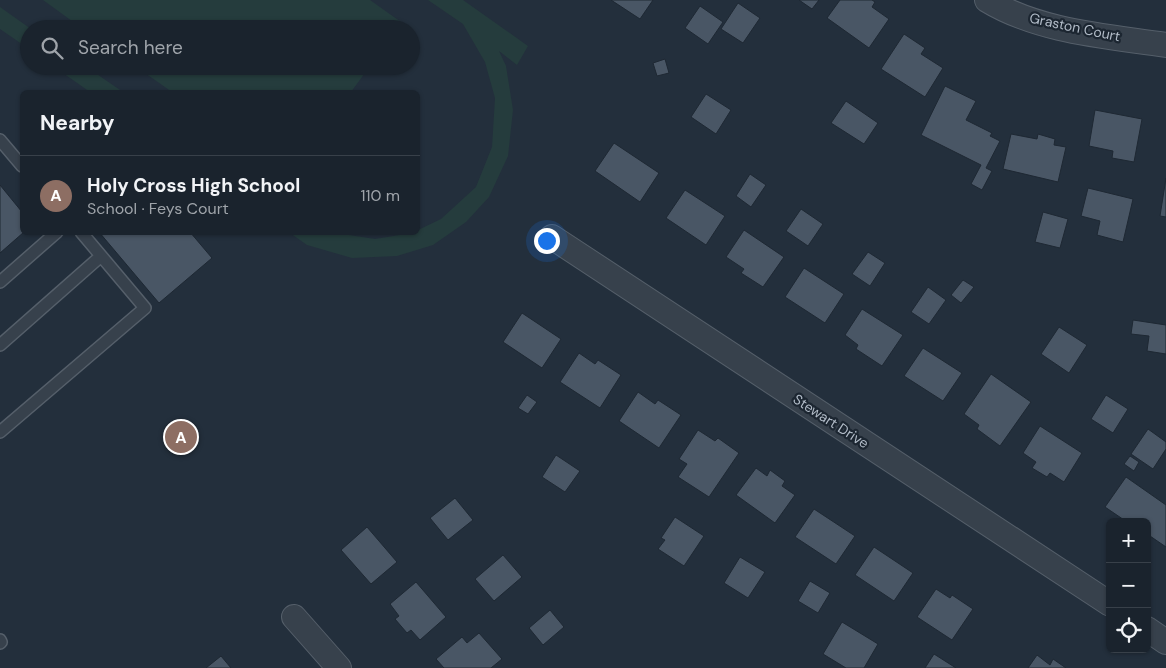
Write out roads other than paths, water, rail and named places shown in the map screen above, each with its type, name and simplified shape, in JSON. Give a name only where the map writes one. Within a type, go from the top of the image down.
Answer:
[{"type":"street","name":"Graston Court","points":[[987,0],[1020,15],[1052,26],[1166,45]]},
{"type":"street","name":"Stewart Drive","points":[[552,237],[1106,601]]},
{"type":"street","points":[[294,617],[339,668]]},
{"type":"street","points":[[1151,632],[1166,642]]},
{"type":"lane","points":[[0,140],[20,164]]},
{"type":"lane","points":[[0,282],[54,235]]},
{"type":"lane","points":[[0,432],[145,308],[84,235]]},
{"type":"lane","points":[[0,345],[101,256]]},
{"type":"place","name":"Holy Cross High School","points":[[181,437]]}]
